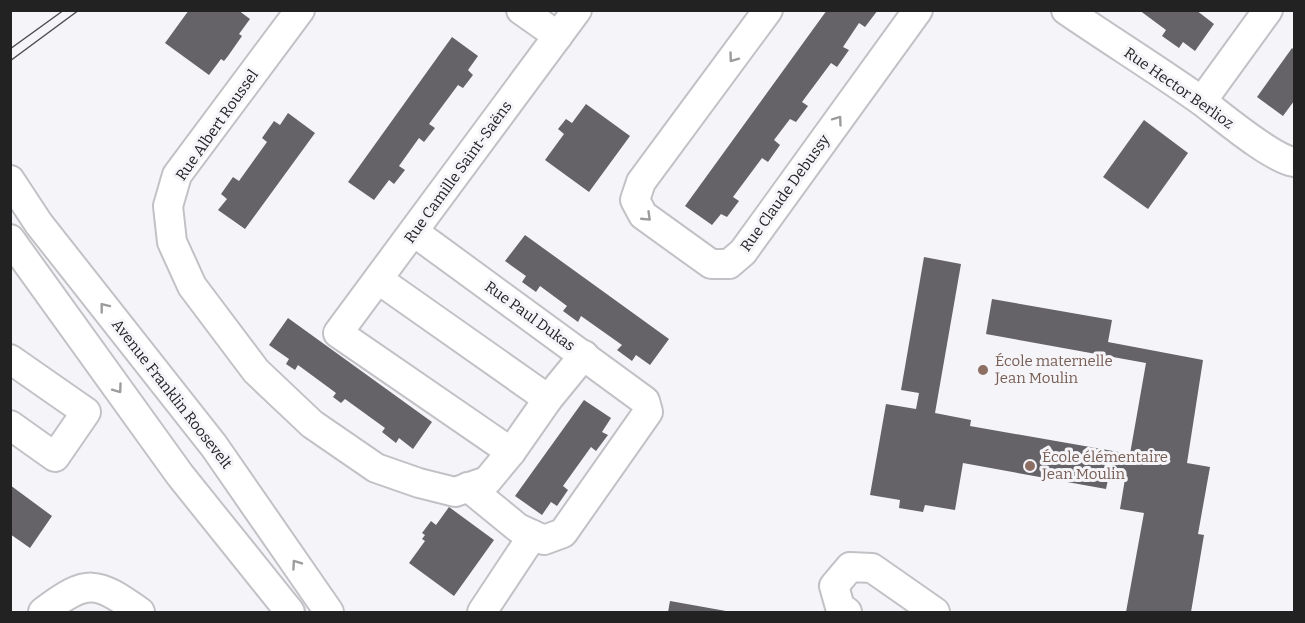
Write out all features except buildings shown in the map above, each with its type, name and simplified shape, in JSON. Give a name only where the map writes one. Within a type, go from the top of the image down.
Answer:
[{"type":"street","name":"Rue Albert Roussel","points":[[300,10],[177,175],[168,206],[172,242],[192,286],[256,371],[312,424],[376,468],[419,483],[456,492],[468,487]]},
{"type":"street","points":[[521,10],[558,36]]},
{"type":"street","name":"Rue Camille Saint-Saëns","points":[[511,452],[338,333],[577,10]]},
{"type":"street","name":"Rue Claude Debussy","points":[[768,10],[641,182],[635,200],[643,215],[711,264],[729,264],[743,252],[918,10]]},
{"type":"street","name":"Rue Hector Berlioz","points":[[1066,10],[1262,145],[1286,160],[1294,162]]},
{"type":"street","points":[[1202,102],[1268,10]]},
{"type":"street","name":"Avenue Franklin Roosevelt","points":[[10,180],[39,224],[214,446],[329,612]]},
{"type":"street","name":"Rue Paul Dukas","points":[[414,232],[645,401],[648,412],[563,533],[544,540],[533,535]]},
{"type":"street","points":[[10,239],[180,475],[290,612]]},
{"type":"street","points":[[379,280],[548,399]]},
{"type":"street","points":[[468,487],[487,480],[511,452],[548,399],[585,355]]},
{"type":"street","points":[[10,359],[86,412],[55,457],[10,425]]},
{"type":"street","points":[[468,487],[518,528],[533,535],[482,612]]},
{"type":"street","points":[[848,612],[840,607],[834,586],[850,567],[872,567],[935,612]]},
{"type":"street","points":[[43,612],[64,596],[85,588],[100,587],[140,612]]},
{"type":"tram line","points":[[10,49],[64,10]]},
{"type":"tram line","points":[[10,61],[79,10]]},
{"type":"place","name":"École maternelle Jean Moulin","points":[[983,370]]},
{"type":"place","name":"École élémentaire Jean Moulin","points":[[1030,466]]}]
